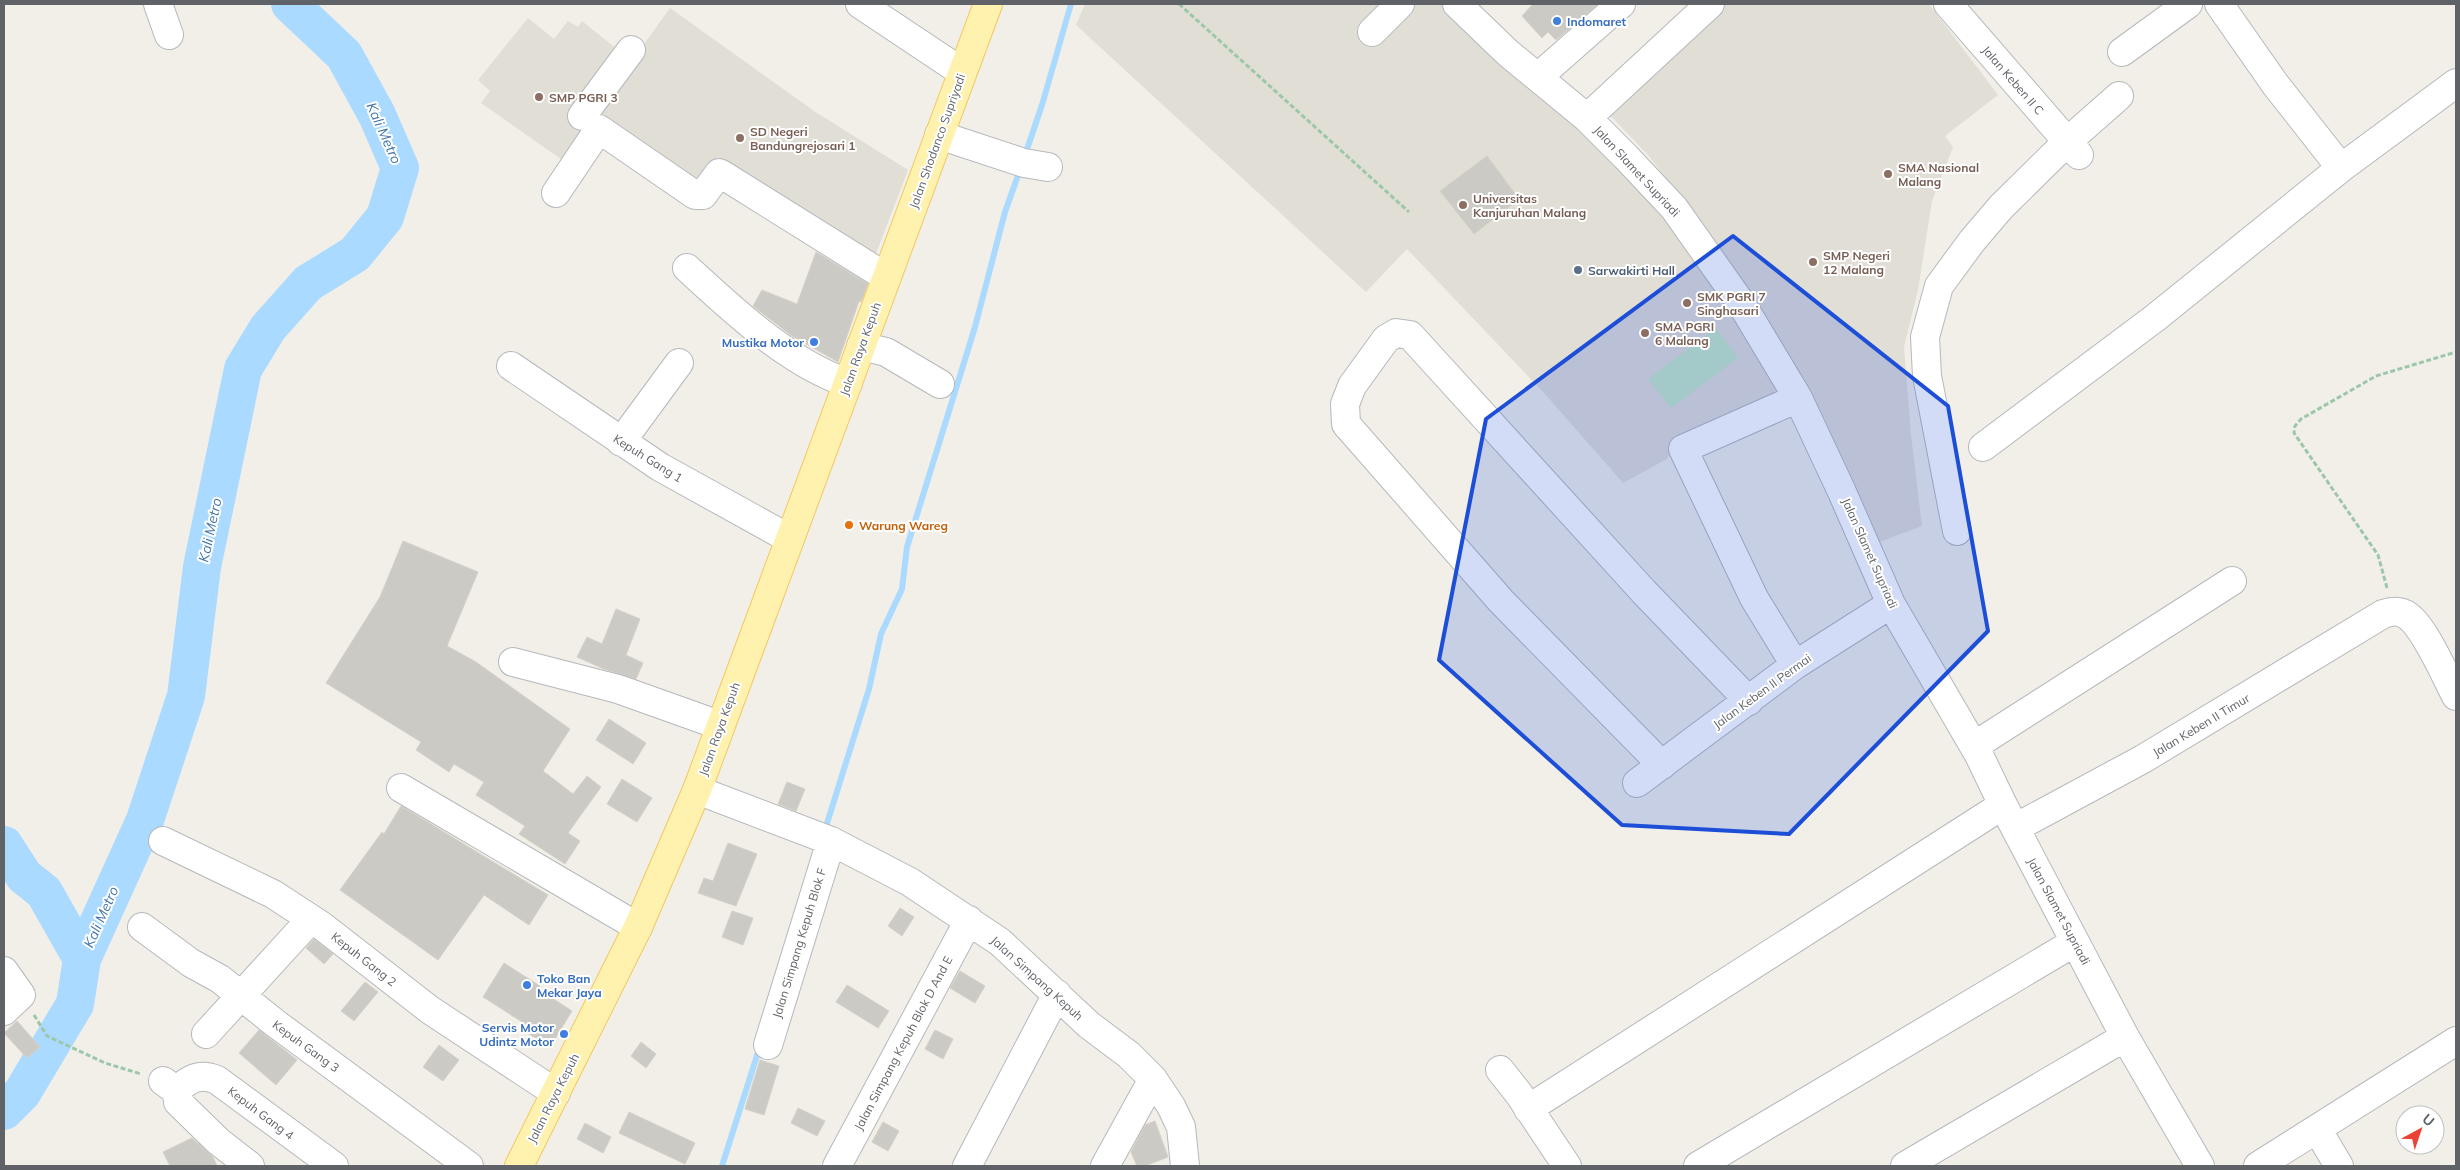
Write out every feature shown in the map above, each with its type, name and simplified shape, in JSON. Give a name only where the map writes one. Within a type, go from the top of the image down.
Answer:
[{"type":"main road","name":"Jalan Shodanco Supriyadi","points":[[886,277],[988,4]]},
{"type":"main road","name":"Jalan Raya Kepuh","points":[[519,1166],[638,927],[697,790],[886,277]]},
{"type":"street","points":[[158,4],[169,35]]},
{"type":"street","points":[[860,4],[962,72]]},
{"type":"street","points":[[1372,32],[1400,4]]},
{"type":"street","name":"Jalan Slamet Supriadi","points":[[1457,4],[1508,53],[1587,118],[1674,208],[1741,303],[1798,398],[1891,604],[1974,746],[2125,1037],[2200,1166]]},
{"type":"street","points":[[1538,77],[1621,4]]},
{"type":"street","points":[[1587,118],[1710,4]]},
{"type":"street","name":"Jalan Keben II C","points":[[1948,4],[2073,148]]},
{"type":"street","points":[[2122,52],[2188,4]]},
{"type":"street","points":[[2219,4],[2275,84],[2341,168]]},
{"type":"street","points":[[556,193],[587,120],[631,50]]},
{"type":"street","points":[[1983,448],[2155,318],[2341,168],[2456,83]]},
{"type":"street","points":[[1957,531],[1927,376],[1925,337],[1939,286],[1972,241],[2001,207],[2073,148],[2119,96]]},
{"type":"street","points":[[587,120],[695,194],[703,195],[719,173],[886,277]]},
{"type":"street","points":[[939,136],[1024,162]]},
{"type":"street","points":[[687,268],[753,327],[827,376],[848,383]]},
{"type":"street","points":[[1662,765],[1500,601],[1346,424],[1345,404],[1352,386],[1386,339],[1396,333],[1410,335],[1644,592],[1749,701]]},
{"type":"street","points":[[861,346],[886,352],[940,384]]},
{"type":"street","points":[[621,442],[679,363]]},
{"type":"street","name":"Kepuh Gang 1","points":[[511,366],[660,467],[790,539]]},
{"type":"street","points":[[1795,665],[1754,598],[1683,449],[1798,398]]},
{"type":"street","points":[[1974,746],[2232,581]]},
{"type":"street","name":"Jalan Keben II Permai","points":[[1637,783],[1795,665],[1891,604]]},
{"type":"street","points":[[2388,612],[2408,616],[2423,634],[2456,696]]},
{"type":"street","name":"Jalan Keben II Timur","points":[[1528,1109],[2009,816],[2143,759],[2388,612]]},
{"type":"street","points":[[513,662],[618,689],[719,726]]},
{"type":"street","points":[[400,788],[638,927]]},
{"type":"street","name":"Jalan Simpang Kepuh","points":[[697,790],[821,838],[910,882],[1000,942],[1153,1079],[1171,1106],[1181,1127],[1185,1166]]},
{"type":"street","name":"Jalan Simpang Kepuh Blok F","points":[[768,1045],[821,838]]},
{"type":"street","name":"Kepuh Gang 2","points":[[163,841],[273,894],[311,919],[430,1010],[556,1093]]},
{"type":"street","points":[[206,1034],[311,919]]},
{"type":"street","name":"Jalan Simpang Kepuh Blok D And E","points":[[837,1166],[969,920]]},
{"type":"street","name":"Kepuh Gang 3","points":[[142,927],[191,963],[220,979],[469,1166]]},
{"type":"street","points":[[1698,1166],[2075,942]]},
{"type":"street","points":[[4,972],[21,995],[4,1011]]},
{"type":"street","points":[[967,1166],[1057,994]]},
{"type":"street","points":[[1904,1166],[2125,1037]]},
{"type":"street","points":[[2261,1166],[2456,1041]]},
{"type":"street","points":[[1500,1070],[1567,1166]]},
{"type":"street","name":"Kepuh Gang 4","points":[[174,1085],[206,1075],[217,1080],[334,1166]]},
{"type":"street","points":[[1105,1166],[1153,1079]]},
{"type":"street","points":[[174,1085],[178,1102],[218,1141],[250,1166]]},
{"type":"street","points":[[2317,1129],[2339,1166]]},
{"type":"path","points":[[1179,4],[1408,212]]},
{"type":"path","points":[[2388,612],[2378,555],[2294,433],[2295,426],[2301,419],[2376,376],[2456,352]]},
{"type":"path","points":[[47,1036],[105,1063],[174,1085]]},
{"type":"highlighted area","points":[[1733,236],[1948,406],[1988,631],[1789,834],[1622,825],[1439,660],[1486,419]]},
{"type":"shaded area","name":"Universitas Kanjuruhan Malang","points":[[1085,4],[1441,4],[1620,162],[1710,274],[1783,389],[1675,443],[1667,459],[1623,483],[1545,394],[1407,249],[1366,292],[1076,25]]},
{"type":"shaded area","name":"SMP Negeri 12 Malang","points":[[1716,4],[1929,4],[1998,95],[1945,136],[1953,147],[1932,201],[1918,290],[1904,347],[1911,435],[1922,526],[1877,543],[1762,315],[1710,234],[1648,155],[1603,108]]},
{"type":"shaded area","name":"SD Negeri Bandungrejosari 1","points":[[670,8],[814,111],[908,170],[872,264],[718,161],[699,190],[589,115]]},
{"type":"shaded area","name":"SMP PGRI 3","points":[[528,18],[554,39],[568,21],[578,27],[582,21],[623,54],[593,129],[568,164],[481,103],[490,91],[478,80]]},
{"type":"green space","points":[[1716,328],[1738,358],[1671,408],[1648,379]]},
{"type":"building","name":"Indomaret","points":[[1533,4],[1598,4],[1556,40],[1548,32],[1542,38],[1522,16]]},
{"type":"building","points":[[1487,156],[1519,199],[1474,234],[1440,191]]},
{"type":"building","points":[[816,252],[868,284],[861,302],[859,301],[838,362],[792,336],[753,306],[762,290],[797,304]]},
{"type":"building","points":[[403,541],[478,572],[447,646],[476,662],[570,729],[543,771],[573,794],[587,776],[601,787],[568,833],[580,841],[565,864],[519,834],[525,826],[476,795],[484,782],[454,764],[449,772],[416,750],[421,742],[326,683],[380,597]]},
{"type":"building","points":[[616,609],[640,619],[626,655],[643,663],[636,679],[604,669],[577,657],[587,637],[602,644]]},
{"type":"building","points":[[609,719],[646,743],[633,764],[596,740]]},
{"type":"building","points":[[622,779],[652,798],[637,822],[607,804]]},
{"type":"building","points":[[787,782],[805,789],[796,811],[778,804]]},
{"type":"building","points":[[401,806],[548,895],[529,925],[484,895],[438,960],[340,890],[382,832],[384,834]]},
{"type":"building","points":[[728,843],[757,854],[736,906],[698,893],[704,878],[713,881]]},
{"type":"building","points":[[900,908],[914,917],[902,936],[888,926]]},
{"type":"building","points":[[732,911],[753,918],[743,945],[722,937]]},
{"type":"building","points":[[314,939],[333,954],[324,964],[306,948]]},
{"type":"building","points":[[504,963],[540,986],[538,989],[572,1011],[550,1047],[526,1032],[530,1027],[483,997]]},
{"type":"building","points":[[960,971],[985,986],[975,1003],[950,988]]},
{"type":"building","points":[[365,982],[378,992],[354,1021],[341,1011]]},
{"type":"building","points":[[847,985],[889,1011],[878,1028],[836,1002]]},
{"type":"building","points":[[17,1021],[40,1047],[27,1058],[4,1033]]},
{"type":"building","points":[[259,1030],[297,1060],[276,1085],[239,1053]]},
{"type":"building","points":[[935,1030],[953,1039],[943,1059],[925,1049]]},
{"type":"building","points":[[641,1042],[656,1054],[646,1068],[631,1056]]},
{"type":"building","points":[[439,1045],[459,1060],[443,1081],[423,1067]]},
{"type":"building","points":[[760,1060],[779,1066],[764,1115],[745,1109]]},
{"type":"building","points":[[798,1108],[825,1121],[817,1136],[791,1123]]},
{"type":"building","points":[[629,1112],[695,1143],[685,1164],[619,1133]]},
{"type":"building","points":[[1155,1121],[1168,1157],[1145,1166],[1137,1166],[1131,1152],[1145,1125]]},
{"type":"building","points":[[883,1122],[899,1131],[888,1151],[872,1142]]},
{"type":"building","points":[[585,1123],[611,1137],[603,1153],[577,1139]]},
{"type":"building","points":[[192,1138],[213,1157],[217,1166],[170,1166],[163,1152]]},
{"type":"waterway","name":"Kali Metro","points":[[4,1111],[22,1093],[75,1004],[82,959],[145,820],[186,696],[202,567],[243,369],[268,328],[308,283],[355,254],[385,217],[400,168],[377,115],[344,55],[290,4]]},
{"type":"waterway","points":[[1025,155],[1042,105],[1071,4]]},
{"type":"waterway","points":[[824,833],[869,689],[881,634],[902,589],[907,547],[975,327],[1005,212],[1021,167]]},
{"type":"waterway","points":[[4,845],[24,876],[44,892],[82,959]]},
{"type":"waterway","points":[[722,1166],[760,1046]]},
{"type":"place","name":"Indomaret","points":[[1557,21]]},
{"type":"place","name":"SMP PGRI 3","points":[[539,97]]},
{"type":"place","name":"SD Negeri Bandungrejosari 1","points":[[740,138]]},
{"type":"place","name":"SMA Nasional Malang","points":[[1888,174]]},
{"type":"place","name":"Universitas Kanjuruhan Malang","points":[[1463,205]]},
{"type":"place","name":"SMP Negeri 12 Malang","points":[[1813,262]]},
{"type":"place","name":"Sarwakirti Hall","points":[[1578,270]]},
{"type":"place","name":"SMK PGRI 7 Singhasari","points":[[1687,303]]},
{"type":"place","name":"SMA PGRI 6 Malang","points":[[1645,333]]},
{"type":"place","name":"Mustika Motor","points":[[814,342]]},
{"type":"place","name":"Warung Wareg","points":[[849,525]]},
{"type":"place","name":"Toko Ban Mekar Jaya","points":[[527,985]]},
{"type":"place","name":"Servis Motor Udintz Motor","points":[[564,1034]]}]
